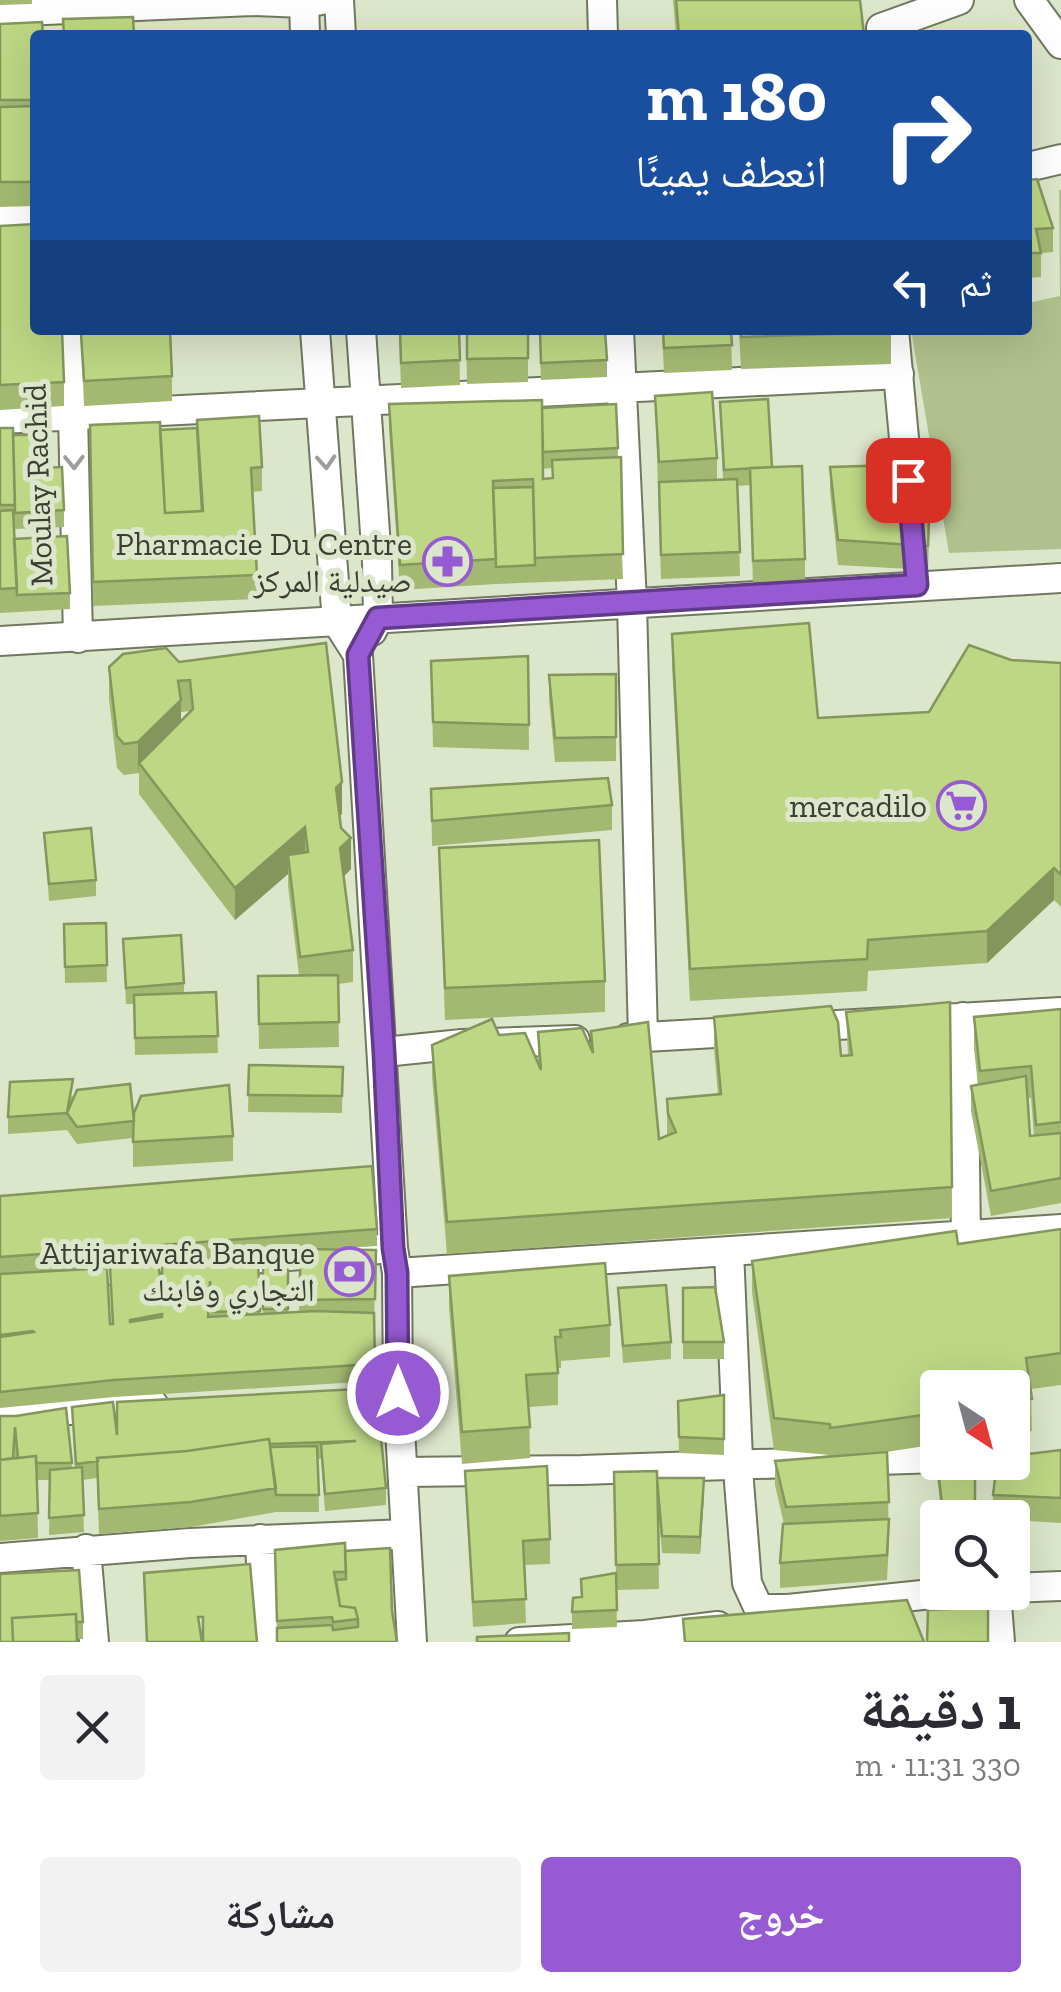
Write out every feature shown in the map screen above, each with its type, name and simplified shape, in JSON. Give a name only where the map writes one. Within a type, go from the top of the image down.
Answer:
[{"type":"street","points":[[339,0],[341,30]]},
{"type":"street","points":[[602,0],[603,30]]},
{"type":"street","points":[[881,30],[885,0]]},
{"type":"street","points":[[886,30],[959,0]]},
{"type":"street","points":[[1030,0],[1061,44]]},
{"type":"street","points":[[0,12],[42,15],[252,1],[310,1],[306,30]]},
{"type":"street","points":[[1032,166],[1061,159]]},
{"type":"street","points":[[0,220],[30,218]]},
{"type":"street","name":"Moulay Rachid","points":[[66,335],[73,414],[78,638]]},
{"type":"street","points":[[315,335],[337,622],[358,655],[384,1052],[412,1642]]},
{"type":"street","points":[[358,655],[378,618],[362,335]]},
{"type":"street","points":[[620,335],[632,603],[643,1038]]},
{"type":"street","points":[[894,335],[912,528]]},
{"type":"street","points":[[0,420],[898,374]]},
{"type":"street","points":[[0,641],[632,603],[916,575],[1061,578]]},
{"type":"street","points":[[384,1052],[462,1044],[643,1038],[1061,1012]]},
{"type":"street","points":[[963,1017],[966,1236]]},
{"type":"street","points":[[0,1278],[395,1260],[729,1251],[1061,1229]]},
{"type":"street","points":[[729,1251],[747,1582],[756,1605],[767,1609]]},
{"type":"street","points":[[362,1394],[398,1393]]},
{"type":"street","points":[[0,1415],[174,1402]]},
{"type":"street","points":[[404,1472],[920,1459]]},
{"type":"street","points":[[0,1558],[86,1549],[406,1534]]},
{"type":"street","points":[[260,1539],[264,1642]]},
{"type":"street","points":[[86,1549],[94,1642]]},
{"type":"street","points":[[1030,1587],[1061,1586]]},
{"type":"street","points":[[520,1642],[696,1630],[727,1624],[767,1609],[920,1595]]},
{"type":"street","points":[[997,1610],[1000,1642]]},
{"type":"green space","points":[[1061,190],[1061,549],[949,553],[912,335],[1032,335],[1032,302],[1060,296]]},
{"type":"building","points":[[676,0],[860,0],[863,30],[679,30]]},
{"type":"building","points":[[133,17],[134,30],[64,30],[63,19]]},
{"type":"building","points":[[42,22],[43,30],[30,30],[30,100],[0,100],[0,24]]},
{"type":"building","points":[[30,106],[30,182],[0,182],[0,107]]},
{"type":"building","points":[[1037,179],[1053,228],[1036,229],[1041,253],[1032,253],[1032,180]]},
{"type":"building","points":[[30,224],[30,335],[62,335],[64,382],[0,385],[0,226]]},
{"type":"building","points":[[81,335],[170,335],[172,376],[84,381]]},
{"type":"building","points":[[400,335],[459,335],[460,360],[401,363]]},
{"type":"building","points":[[467,335],[528,335],[528,358],[467,359]]},
{"type":"building","points":[[540,335],[605,335],[607,360],[541,363]]},
{"type":"building","points":[[663,335],[731,335],[732,345],[664,348]]},
{"type":"building","points":[[712,392],[717,458],[659,462],[655,396]]},
{"type":"building","points":[[768,399],[772,467],[724,470],[720,402]]},
{"type":"building","points":[[542,400],[543,479],[553,478],[552,460],[621,457],[623,554],[535,558],[533,479],[493,481],[496,559],[400,565],[389,404]]},
{"type":"building","points":[[616,404],[618,448],[543,452],[542,408]]},
{"type":"building","points":[[259,416],[262,467],[251,468],[257,575],[93,582],[90,425],[160,422],[165,513],[203,511],[197,420]]},
{"type":"building","points":[[0,428],[13,428],[15,505],[0,505]]},
{"type":"building","points":[[197,428],[202,511],[165,513],[160,430]]},
{"type":"building","points":[[13,435],[42,435],[44,468],[62,467],[64,510],[15,513]]},
{"type":"building","points":[[931,464],[928,546],[838,540],[830,467]]},
{"type":"building","points":[[802,466],[805,559],[753,561],[750,468]]},
{"type":"building","points":[[737,479],[740,552],[661,555],[659,482]]},
{"type":"building","points":[[533,487],[535,565],[496,567],[493,488]]},
{"type":"building","points":[[13,510],[17,588],[0,589],[0,511]]},
{"type":"building","points":[[67,536],[70,593],[17,595],[14,539]]},
{"type":"building","points":[[809,623],[818,718],[929,712],[969,645],[1011,660],[1061,663],[1061,875],[1054,868],[987,931],[868,940],[867,959],[690,969],[672,634]]},
{"type":"building","points":[[326,643],[342,782],[336,788],[341,828],[351,838],[340,848],[353,950],[300,957],[288,855],[308,852],[305,827],[235,888],[139,763],[193,709],[190,680],[178,681],[181,700],[138,742],[124,744],[117,736],[109,667],[123,654],[166,648],[179,662]]},
{"type":"building","points":[[528,656],[529,725],[433,722],[431,661]]},
{"type":"building","points":[[616,674],[616,737],[555,738],[549,675]]},
{"type":"building","points":[[608,778],[612,805],[432,821],[431,789]]},
{"type":"building","points":[[91,828],[96,880],[49,884],[44,833]]},
{"type":"building","points":[[599,840],[605,981],[445,988],[439,848]]},
{"type":"building","points":[[106,923],[107,965],[65,967],[64,924]]},
{"type":"building","points":[[181,935],[184,983],[126,988],[123,939]]},
{"type":"building","points":[[338,975],[339,1022],[259,1024],[258,976]]},
{"type":"building","points":[[216,992],[218,1036],[135,1038],[134,995]]},
{"type":"building","points":[[950,1002],[952,1187],[447,1222],[432,1045],[492,1019],[499,1035],[525,1033],[541,1070],[538,1032],[582,1028],[593,1053],[591,1031],[648,1022],[659,1139],[676,1132],[667,1099],[721,1094],[714,1017],[831,1006],[838,1022],[841,1056],[852,1055],[846,1012]]},
{"type":"building","points":[[1061,1009],[1061,1122],[1036,1125],[1031,1066],[980,1071],[974,1017]]},
{"type":"building","points":[[249,1065],[343,1067],[342,1096],[248,1095]]},
{"type":"building","points":[[1026,1076],[1030,1136],[1061,1133],[1061,1178],[991,1191],[971,1086]]},
{"type":"building","points":[[73,1079],[67,1113],[8,1117],[10,1082]]},
{"type":"building","points":[[130,1084],[134,1121],[77,1127],[67,1113],[77,1090]]},
{"type":"building","points":[[229,1085],[233,1136],[133,1142],[134,1113],[141,1096]]},
{"type":"building","points":[[372,1166],[377,1229],[0,1257],[0,1196]]},
{"type":"building","points":[[1061,1229],[1061,1353],[1026,1358],[1028,1370],[920,1370],[920,1416],[830,1428],[830,1424],[774,1418],[752,1261],[956,1231],[958,1244]]},
{"type":"building","points":[[301,1249],[376,1250],[375,1299],[299,1300]]},
{"type":"building","points":[[288,1254],[288,1309],[263,1309],[263,1257]]},
{"type":"building","points":[[258,1258],[260,1311],[212,1312],[210,1281],[208,1317],[315,1311],[374,1313],[375,1364],[114,1380],[0,1392],[0,1337],[34,1332],[0,1335],[0,1274],[107,1268],[113,1324],[110,1267],[158,1262],[162,1292],[162,1262]],"holes":[[[162,1314],[162,1317],[130,1322]]]},
{"type":"building","points":[[605,1263],[610,1325],[560,1330],[561,1337],[555,1337],[558,1373],[526,1375],[530,1427],[462,1432],[449,1276]]},
{"type":"building","points":[[666,1285],[671,1342],[623,1346],[618,1288]]},
{"type":"building","points":[[715,1287],[724,1342],[683,1342],[683,1288]]},
{"type":"building","points":[[376,1388],[386,1488],[325,1494],[321,1444],[356,1441],[270,1444],[269,1439],[97,1458],[98,1461],[76,1464],[72,1407],[113,1402],[117,1435],[117,1402]]},
{"type":"building","points":[[724,1395],[724,1439],[679,1437],[678,1401]]},
{"type":"building","points":[[66,1408],[72,1463],[36,1463],[36,1456],[18,1458],[15,1427],[13,1458],[0,1460],[0,1416]]},
{"type":"building","points":[[269,1439],[276,1488],[191,1502],[99,1509],[97,1458]]},
{"type":"building","points":[[317,1446],[319,1495],[276,1495],[270,1447]]},
{"type":"building","points":[[1061,1450],[1061,1498],[993,1495],[995,1480],[1030,1480],[1030,1454]]},
{"type":"building","points":[[887,1452],[889,1502],[786,1507],[775,1461]]},
{"type":"building","points":[[36,1456],[38,1513],[0,1516],[0,1460]]},
{"type":"building","points":[[547,1466],[550,1539],[523,1541],[526,1599],[473,1602],[465,1471]]},
{"type":"building","points":[[82,1467],[84,1515],[49,1518],[50,1470]]},
{"type":"building","points":[[657,1471],[659,1564],[616,1565],[614,1472]]},
{"type":"building","points":[[657,1478],[704,1478],[700,1537],[662,1536]]},
{"type":"building","points":[[939,1480],[975,1480],[975,1500],[942,1500]]},
{"type":"building","points":[[889,1519],[887,1555],[780,1563],[783,1524]]},
{"type":"building","points":[[345,1543],[346,1572],[334,1572],[340,1606],[355,1608],[358,1619],[277,1621],[275,1550]]},
{"type":"building","points":[[390,1548],[397,1642],[277,1642],[277,1628],[358,1627],[355,1608],[340,1606],[336,1580],[346,1579],[345,1551]]},
{"type":"building","points":[[250,1564],[257,1642],[203,1642],[203,1617],[198,1617],[202,1642],[147,1642],[144,1573]]},
{"type":"building","points":[[79,1570],[83,1622],[76,1622],[76,1614],[12,1618],[13,1642],[0,1642],[0,1574]]},
{"type":"building","points":[[616,1573],[617,1610],[572,1612],[573,1598],[582,1597],[581,1579]]},
{"type":"building","points":[[907,1600],[924,1642],[685,1642],[683,1619]]},
{"type":"building","points":[[928,1610],[988,1610],[988,1642],[927,1642]]},
{"type":"building","points":[[76,1614],[77,1642],[13,1642],[12,1618]]},
{"type":"building","points":[[569,1633],[569,1642],[477,1642],[477,1637]]},
{"type":"place","name":"Pharmacie Du Centre صيدلية المركز","points":[[447,562]]},
{"type":"place","name":"mercadilo","points":[[962,806]]},
{"type":"place","name":"Attijariwafa Banque التجاري وفابنك","points":[[350,1271]]},
{"type":"route","points":[[398,1393],[397,1273],[358,655],[378,618],[917,585],[908,480]]}]
